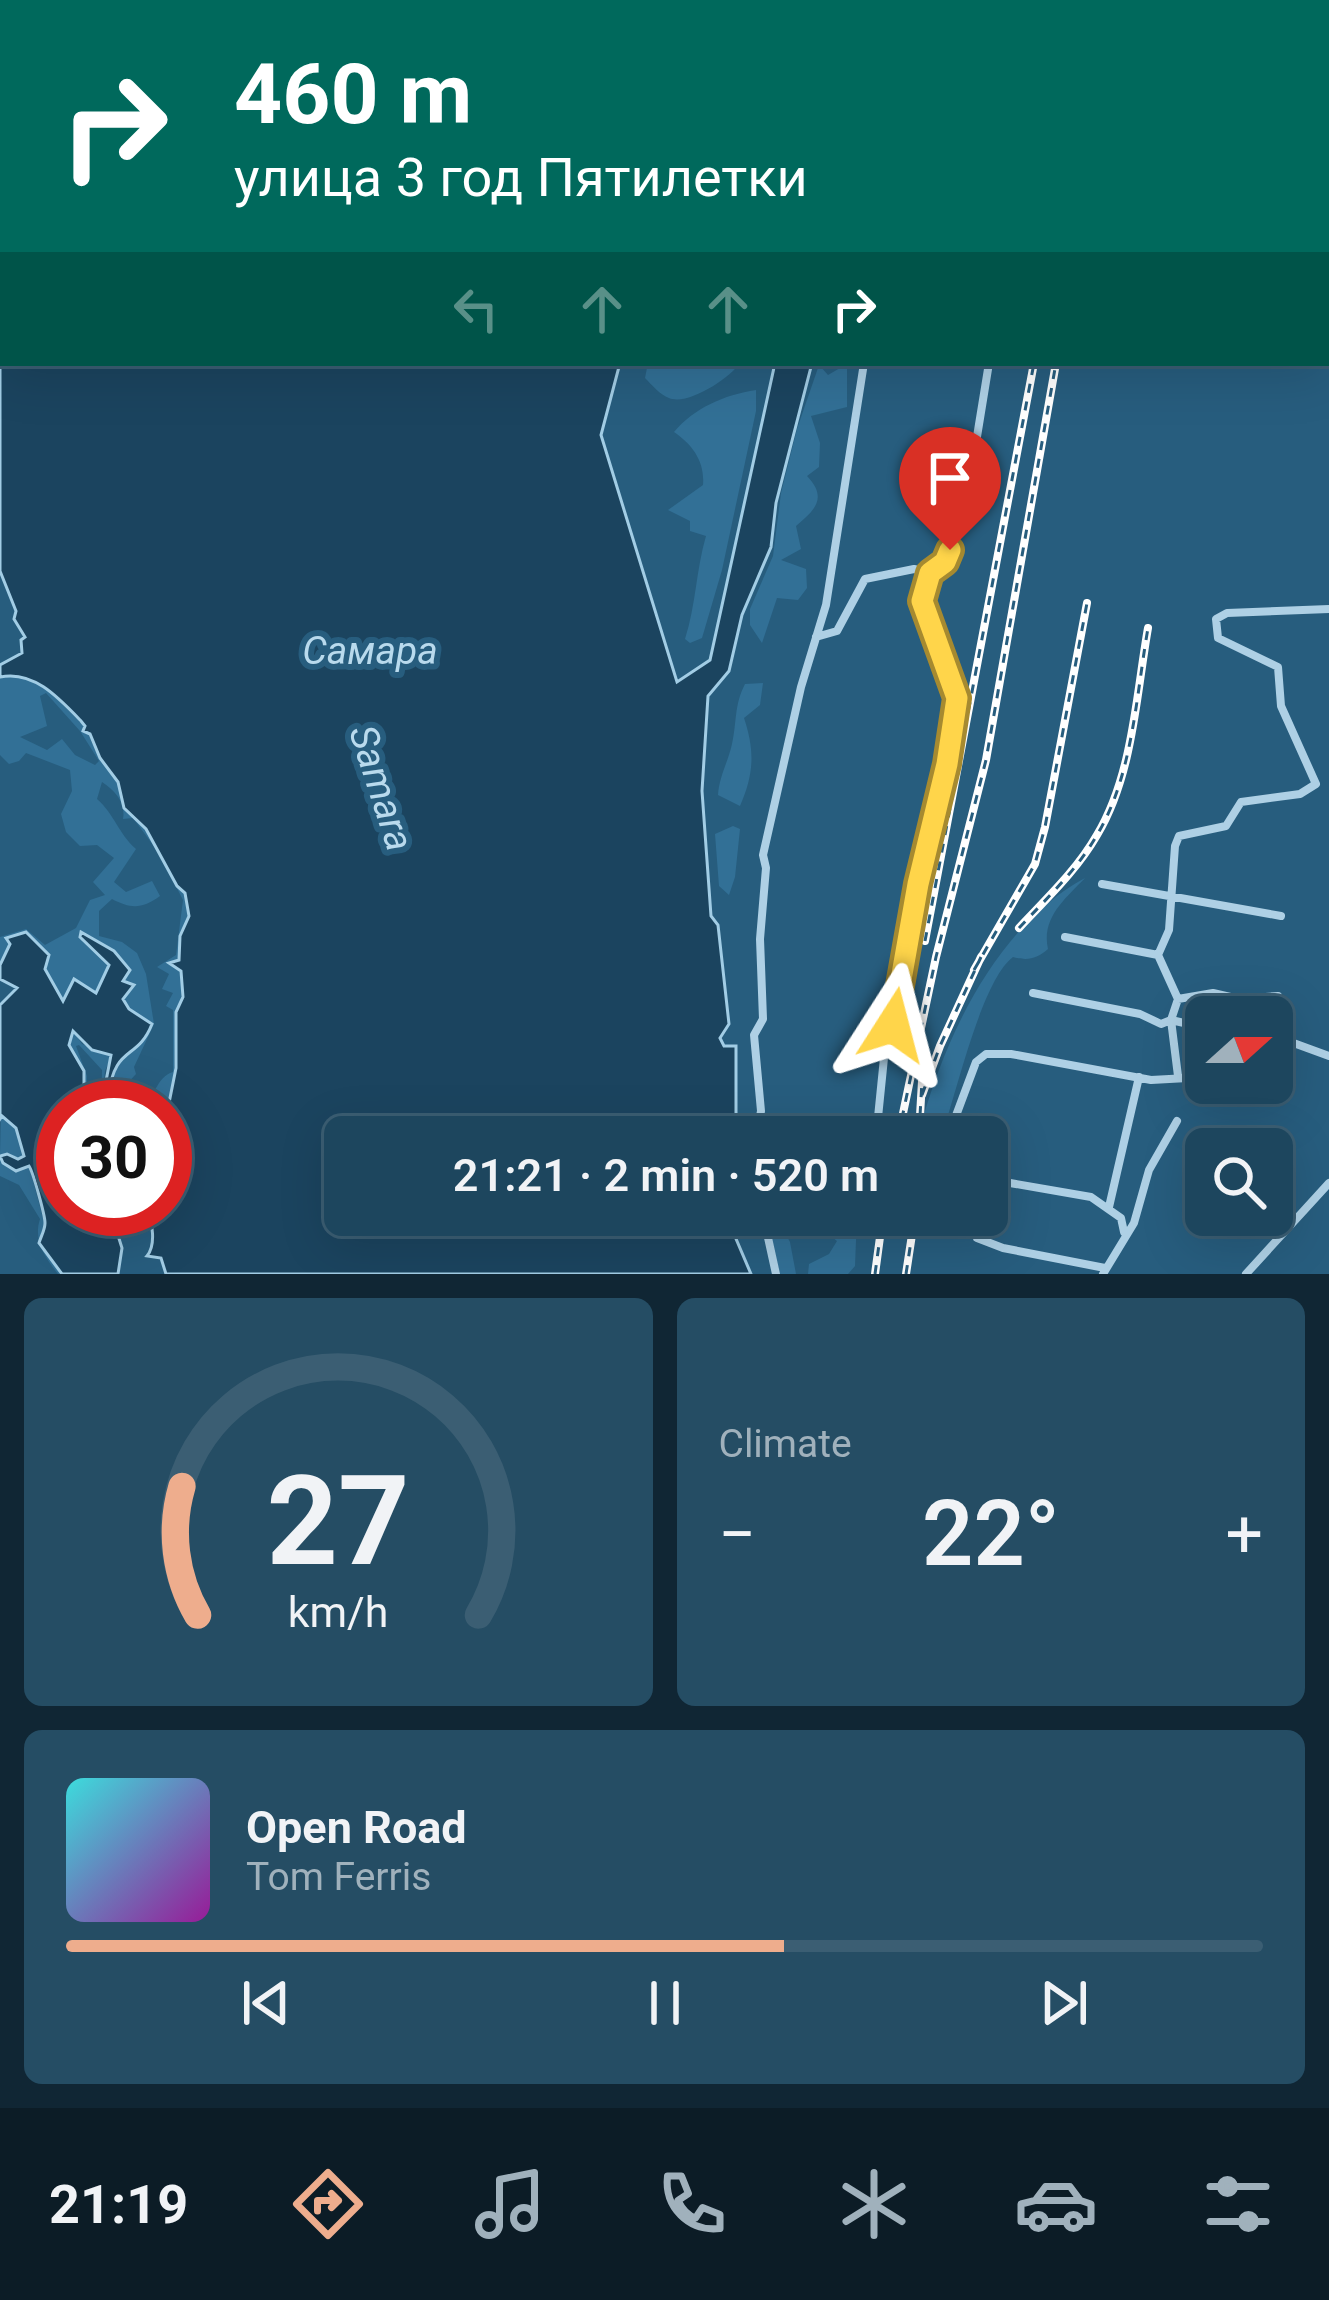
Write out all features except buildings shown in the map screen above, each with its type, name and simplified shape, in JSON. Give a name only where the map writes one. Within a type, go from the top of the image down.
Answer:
[{"type":"street","points":[[760,1116],[754,1035],[763,1019],[763,854],[826,604],[865,366]]},
{"type":"street","points":[[878,1116],[884,1058],[957,698],[922,601],[930,573],[945,562],[967,498],[989,366]]},
{"type":"street","points":[[815,637],[837,631],[865,579],[914,569],[930,573]]},
{"type":"street","points":[[1178,1076],[1172,1020],[1178,999],[1158,955],[1169,930],[1179,836],[1226,826],[1241,802],[1300,794],[1316,784],[1281,706],[1278,667],[1218,638],[1216,619],[1227,613],[1329,609]]},
{"type":"street","points":[[1102,884],[1281,916]]},
{"type":"street","points":[[1065,937],[1158,955]]},
{"type":"street","points":[[1033,993],[1141,1014],[1161,1024],[1185,1023]]},
{"type":"street","points":[[1196,996],[1226,996]]},
{"type":"street","points":[[1178,999],[1185,998]]},
{"type":"street","points":[[1293,1043],[1329,1056]]},
{"type":"street","points":[[956,1116],[976,1062],[986,1054],[1011,1054],[1138,1077],[1185,1076]]},
{"type":"street","points":[[1109,1207],[1138,1077]]},
{"type":"street","points":[[977,1238],[1104,1271],[1134,1223],[1149,1170],[1177,1120]]},
{"type":"street","points":[[1008,1183],[1091,1197],[1121,1218],[1124,1233]]},
{"type":"street","points":[[1246,1274],[1329,1183]]},
{"type":"street","points":[[768,1236],[776,1274]]},
{"type":"shaded area","points":[[647,366],[737,366],[708,389],[687,398],[662,395],[645,378]]},
{"type":"shaded area","points":[[819,366],[828,375],[847,366],[847,407],[811,416],[820,443],[819,467],[807,476],[818,497],[796,526],[801,549],[781,560],[806,569],[807,588],[798,600],[777,598],[762,643],[750,625],[750,609],[773,556],[781,493]]},
{"type":"shaded area","points":[[756,390],[756,411],[722,570],[702,638],[690,643],[685,639],[706,536],[690,531],[690,521],[668,510],[703,485],[703,477],[696,455],[674,432],[710,404]]},
{"type":"shaded area","points":[[19,674],[45,687],[85,727],[99,758],[118,782],[124,808],[146,829],[185,893],[189,916],[180,938],[179,961],[172,963],[182,971],[173,1080],[162,1080],[173,1072],[173,1010],[166,1006],[173,993],[162,989],[169,974],[157,967],[176,955],[183,900],[159,853],[133,818],[123,819],[118,798],[102,782],[97,799],[136,849],[114,882],[126,892],[152,881],[160,896],[136,906],[112,899],[99,911],[99,936],[122,942],[137,953],[146,974],[154,1024],[134,1067],[136,1074],[130,1080],[111,1080],[151,1024],[123,999],[133,985],[123,981],[130,969],[114,951],[81,933],[109,964],[104,984],[96,993],[70,985],[62,1003],[45,969],[45,949],[10,943],[0,965],[0,937],[26,929],[45,945],[76,928],[90,900],[105,895],[93,882],[114,858],[97,845],[80,846],[66,832],[61,814],[72,791],[70,770],[26,753],[9,764],[0,755],[0,677]],"holes":[[[46,693],[99,761],[95,765],[75,755],[62,739],[47,750],[20,737],[47,726],[40,696]]]},
{"type":"shaded area","points":[[763,683],[760,705],[744,718],[751,762],[740,806],[718,795],[719,788],[741,692],[745,684]]},
{"type":"shaded area","points":[[733,826],[740,829],[729,895],[719,886],[715,834]]},
{"type":"shaded area","points":[[1085,878],[1051,918],[1048,949],[1032,958],[1013,957],[991,988],[948,1116],[924,1116],[945,1055],[980,985],[1001,953],[1054,898]]},
{"type":"shaded area","points":[[72,1029],[82,1044],[112,1055],[104,1080],[102,1070],[79,1045],[84,1080],[69,1045]]},
{"type":"shaded area","points":[[1,1115],[16,1128],[24,1156],[18,1159],[0,1154]]},
{"type":"shaded area","points":[[0,1156],[3,1163],[29,1166],[36,1213],[19,1185],[0,1176]]},
{"type":"shaded area","points":[[39,1236],[45,1236],[45,1251],[62,1274],[58,1274],[42,1248]]},
{"type":"shaded area","points":[[771,1236],[787,1236],[790,1242],[796,1274],[780,1274]]},
{"type":"shaded area","points":[[831,1236],[856,1236],[855,1266],[848,1274],[808,1274],[809,1264],[829,1254],[837,1241]]},
{"type":"water","name":"Самара","points":[[0,366],[619,366],[601,435],[677,682],[710,660],[774,366],[811,366],[776,503],[771,547],[742,615],[729,671],[708,696],[702,791],[711,916],[718,925],[729,1024],[720,1038],[724,1046],[736,1046],[736,1116],[324,1116],[324,1236],[735,1236],[751,1274],[166,1274],[161,1258],[147,1256],[152,1236],[192,1236],[192,1080],[174,1080],[176,1012],[183,997],[181,971],[169,963],[179,960],[180,936],[189,916],[185,893],[146,829],[124,808],[118,782],[90,734],[83,731],[85,726],[44,687],[23,678],[0,677],[0,665],[22,653],[25,637],[14,619],[16,611],[0,571]]},
{"type":"water","points":[[26,932],[49,955],[45,969],[63,1001],[74,979],[96,993],[109,965],[80,937],[81,932],[114,951],[130,970],[123,981],[134,985],[123,999],[129,1009],[152,1024],[140,1044],[121,1060],[111,1080],[106,1080],[111,1055],[92,1050],[73,1031],[69,1045],[84,1080],[36,1080],[36,1185],[29,1166],[16,1171],[0,1156],[24,1156],[16,1128],[0,1119],[0,1005],[17,988],[0,979],[0,965],[10,944],[6,938]]},
{"type":"water","points":[[41,1236],[118,1236],[122,1248],[118,1274],[62,1274],[39,1243]]},
{"type":"railway","points":[[925,941],[1033,366]]},
{"type":"railway","points":[[902,1116],[936,957],[986,760],[1055,366]]},
{"type":"railway","points":[[974,970],[1035,864],[1087,603]]},
{"type":"railway","points":[[1019,928],[1080,860],[1109,812],[1132,734],[1148,628]]},
{"type":"railway","points":[[922,1095],[981,957]]},
{"type":"railway","points":[[920,1116],[922,1081]]},
{"type":"railway","points":[[875,1274],[880,1236]]},
{"type":"railway","points":[[906,1274],[912,1236]]},
{"type":"route","points":[[893,1025],[957,698],[922,601],[930,573],[945,562],[950,550]]},
{"type":"water label","name":"Samara","points":[[381,788]]}]
